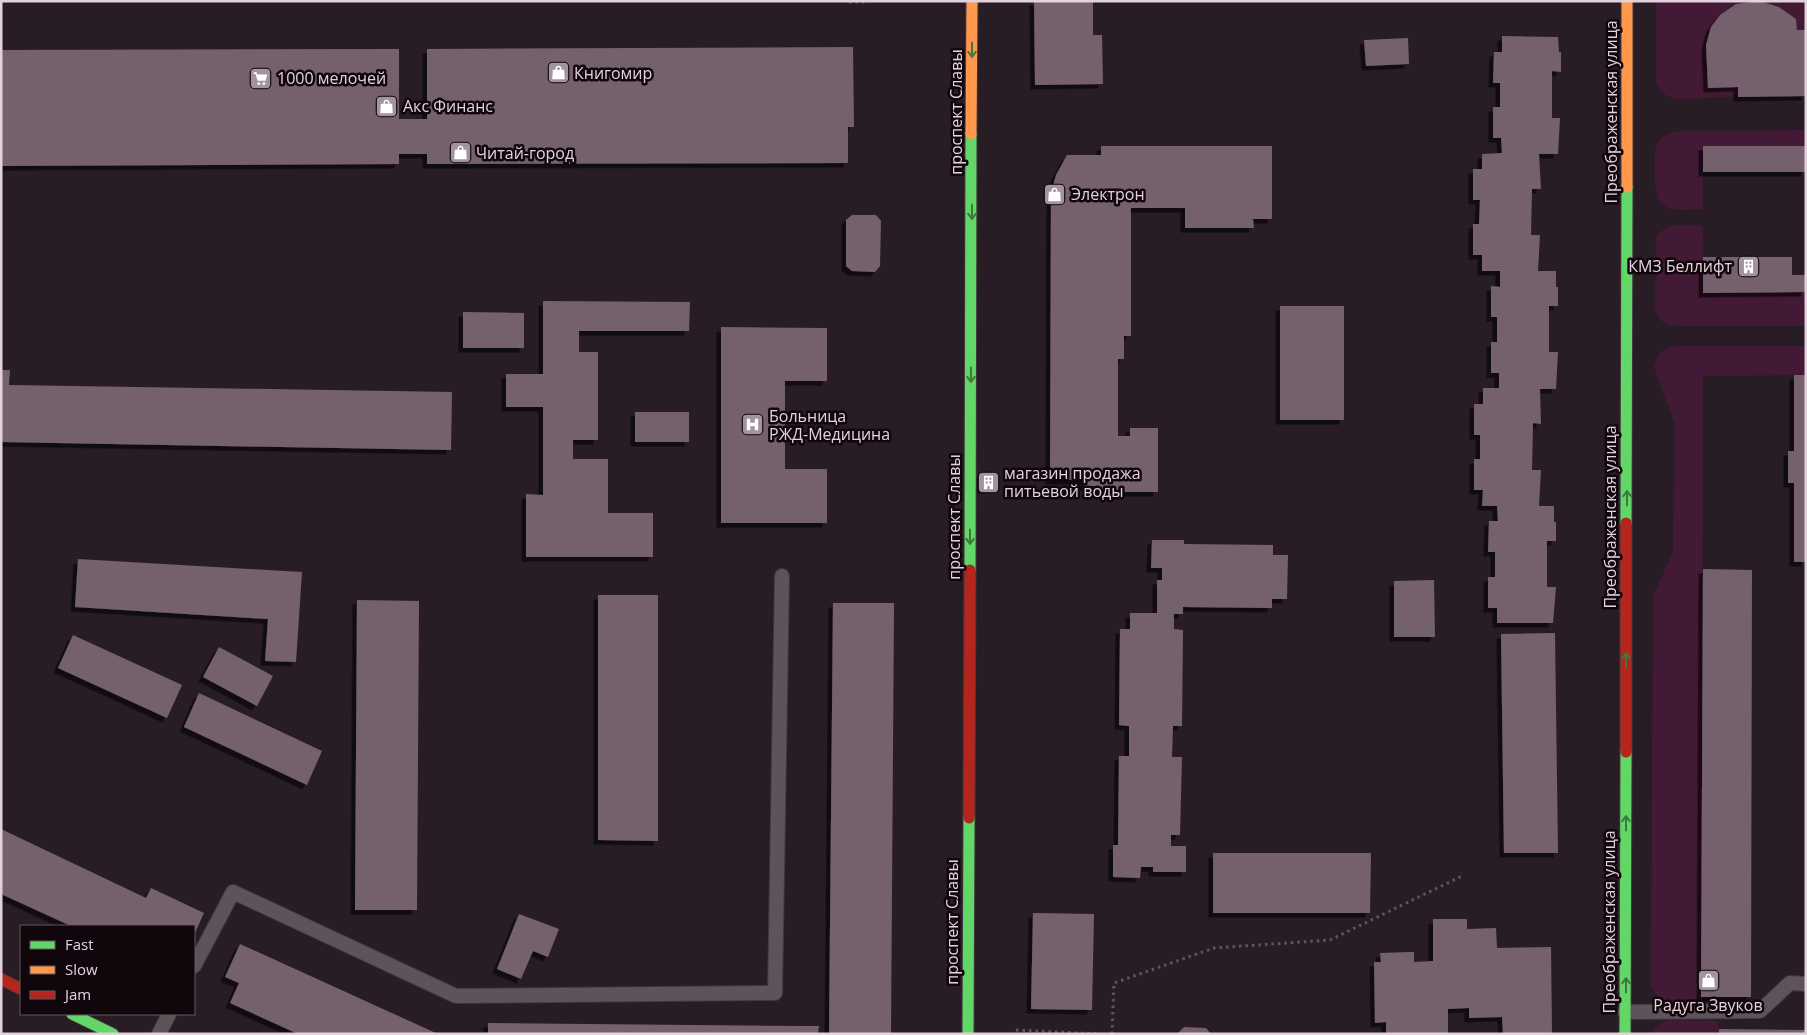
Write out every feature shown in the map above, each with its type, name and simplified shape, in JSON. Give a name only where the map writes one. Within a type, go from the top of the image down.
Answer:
[{"type":"main road","name":"проспект Славы","points":[[968,1034],[972,1]]},
{"type":"main road","name":"Преображенская улица","points":[[1625,1034],[1627,1]]},
{"type":"main road","points":[[1,979],[20,988]]},
{"type":"main road","points":[[74,1015],[113,1034]]},
{"type":"lane","points":[[195,964],[232,892],[456,996],[775,993],[782,576]]},
{"type":"lane","points":[[1626,1012],[1760,1011],[1790,984],[1806,984]]},
{"type":"lane","points":[[158,1034],[168,1015]]},
{"type":"path","points":[[850,2],[868,2]]},
{"type":"path","points":[[1112,1034],[1114,982],[1214,948],[1330,940],[1462,876]]},
{"type":"path","points":[[1016,1030],[1101,1034]]},
{"type":"shaded area","points":[[1656,1],[1757,1],[1737,4],[1723,12],[1710,30],[1707,41],[1708,87],[1738,87],[1738,97],[1678,99],[1670,97],[1661,91],[1656,79]]},
{"type":"shaded area","points":[[1760,1],[1806,1],[1806,30],[1797,30],[1796,19],[1779,7]]},
{"type":"shaded area","points":[[1806,130],[1806,146],[1703,146],[1703,209],[1671,209],[1662,204],[1659,199],[1655,184],[1655,158],[1658,143],[1666,135],[1683,131]]},
{"type":"shaded area","points":[[1675,225],[1703,226],[1704,292],[1806,292],[1806,326],[1676,326],[1664,323],[1655,307],[1656,238],[1664,229]]},
{"type":"shaded area","points":[[1674,346],[1806,346],[1806,375],[1703,376],[1701,997],[1671,1003],[1659,999],[1651,984],[1653,597],[1673,551],[1675,424],[1654,367],[1661,353]]},
{"type":"shaded area","points":[[1671,1020],[1718,1021],[1719,1034],[1652,1034],[1660,1024]]},
{"type":"building","points":[[1034,1],[1093,1],[1093,35],[1102,35],[1103,84],[1035,85]]},
{"type":"building","points":[[1760,1],[1779,7],[1796,19],[1797,30],[1806,30],[1806,96],[1738,97],[1738,87],[1708,88],[1706,45],[1711,27],[1720,15],[1736,4]]},
{"type":"building","points":[[1502,36],[1558,37],[1559,52],[1561,52],[1561,72],[1552,71],[1552,118],[1560,118],[1558,154],[1539,154],[1541,189],[1532,189],[1531,235],[1540,235],[1538,271],[1556,271],[1556,287],[1558,287],[1558,306],[1549,306],[1549,352],[1558,352],[1556,389],[1540,389],[1541,424],[1533,423],[1532,470],[1541,470],[1539,506],[1554,506],[1556,541],[1547,541],[1547,587],[1556,587],[1553,623],[1497,623],[1497,608],[1488,608],[1488,577],[1495,577],[1495,552],[1488,552],[1489,521],[1498,521],[1497,506],[1482,506],[1483,490],[1474,490],[1474,459],[1480,459],[1480,435],[1474,435],[1474,404],[1483,404],[1483,388],[1499,388],[1499,373],[1491,373],[1491,342],[1497,342],[1497,317],[1491,317],[1491,286],[1500,287],[1500,271],[1482,271],[1482,255],[1473,255],[1473,224],[1479,224],[1480,200],[1473,200],[1473,169],[1482,169],[1482,154],[1502,153],[1501,138],[1493,138],[1493,107],[1500,107],[1500,83],[1493,83],[1494,52],[1502,52]]},
{"type":"building","points":[[1408,38],[1409,64],[1366,66],[1364,40]]},
{"type":"building","points":[[853,47],[854,127],[848,127],[848,163],[427,164],[427,154],[399,154],[399,164],[1,166],[1,50],[399,49],[399,119],[427,119],[427,49]]},
{"type":"building","points":[[1101,146],[1272,146],[1272,219],[1253,219],[1254,228],[1185,228],[1185,208],[1131,208],[1131,336],[1124,336],[1124,359],[1118,359],[1118,436],[1130,436],[1130,428],[1158,428],[1158,492],[1101,492],[1100,486],[1083,486],[1083,480],[1050,480],[1051,193],[1056,175],[1067,155],[1101,155]]},
{"type":"building","points":[[1703,146],[1806,146],[1806,172],[1703,172]]},
{"type":"building","points":[[852,215],[876,215],[881,221],[880,266],[875,272],[852,271],[846,266],[846,220]]},
{"type":"building","name":"КМЗ Беллифт","points":[[1703,257],[1792,257],[1792,275],[1806,275],[1806,292],[1703,293]]},
{"type":"building","points":[[543,301],[690,302],[689,331],[579,331],[579,352],[598,352],[598,440],[573,440],[573,459],[608,459],[608,513],[653,513],[653,557],[526,557],[526,494],[543,495],[543,407],[506,407],[506,374],[543,374]]},
{"type":"building","points":[[1280,306],[1344,306],[1344,420],[1280,420]]},
{"type":"building","points":[[463,312],[524,313],[524,348],[463,348]]},
{"type":"building","name":"Больница РЖД-Медицина","points":[[721,327],[827,328],[827,381],[785,381],[785,469],[827,469],[827,523],[721,523]]},
{"type":"building","points":[[1,370],[10,370],[9,385],[452,392],[451,450],[1,442]]},
{"type":"building","points":[[1794,375],[1806,375],[1806,562],[1794,562],[1794,483],[1788,483],[1788,451],[1794,451]]},
{"type":"building","points":[[635,412],[689,412],[689,442],[635,442]]},
{"type":"building","name":"магазин продажа питьевой воды","points":[[981,474],[995,474],[995,489],[982,489]]},
{"type":"building","points":[[1152,540],[1184,540],[1184,544],[1273,545],[1273,555],[1288,555],[1287,599],[1272,599],[1272,608],[1183,607],[1183,614],[1174,614],[1174,629],[1183,630],[1182,726],[1173,726],[1172,757],[1182,757],[1180,835],[1171,835],[1171,846],[1186,846],[1186,872],[1153,872],[1153,867],[1141,867],[1140,878],[1113,877],[1113,845],[1118,845],[1119,756],[1129,756],[1129,726],[1119,725],[1120,629],[1130,629],[1130,613],[1157,613],[1157,580],[1162,580],[1162,568],[1151,568]]},
{"type":"building","points":[[78,559],[302,572],[296,662],[265,661],[268,619],[75,607]]},
{"type":"building","points":[[1703,569],[1752,570],[1751,997],[1701,997]]},
{"type":"building","points":[[1434,580],[1435,637],[1394,637],[1394,581]]},
{"type":"building","points":[[598,595],[658,595],[658,841],[598,840]]},
{"type":"building","points":[[357,600],[419,601],[417,910],[355,910]]},
{"type":"building","points":[[833,603],[894,603],[891,1034],[829,1034]]},
{"type":"building","points":[[1555,633],[1558,853],[1504,853],[1501,634]]},
{"type":"building","points":[[73,635],[182,685],[167,718],[58,668]]},
{"type":"building","points":[[219,647],[273,676],[257,706],[203,677]]},
{"type":"building","points":[[199,693],[322,751],[307,785],[184,727]]},
{"type":"building","points":[[1,829],[146,898],[151,888],[204,913],[195,933],[195,925],[69,925],[1,894]]},
{"type":"building","points":[[1213,853],[1371,853],[1370,913],[1213,913]]},
{"type":"building","points":[[1033,913],[1094,914],[1092,1010],[1031,1009]]},
{"type":"building","points":[[519,914],[559,929],[548,957],[533,951],[521,979],[497,969]]},
{"type":"building","points":[[1433,919],[1467,919],[1467,929],[1496,928],[1497,948],[1551,947],[1552,1034],[1503,1034],[1502,1017],[1469,1018],[1469,1008],[1448,1009],[1448,1034],[1386,1034],[1386,1022],[1375,1023],[1374,962],[1381,962],[1380,953],[1410,952],[1414,952],[1414,962],[1433,961]]},
{"type":"building","points":[[240,944],[438,1034],[298,1034],[230,1003],[239,983],[225,977]]},
{"type":"building","points":[[488,1023],[819,1026],[818,1034],[488,1034]]},
{"type":"building","points":[[1184,1027],[1206,1028],[1211,1034],[1177,1034]]},
{"type":"building","points":[[1719,1029],[1806,1030],[1806,1034],[1719,1034]]},
{"type":"traffic: fast","points":[[970,570],[971,134]]},
{"type":"traffic: fast","points":[[1626,523],[1627,187]]},
{"type":"traffic: fast","points":[[1625,1034],[1626,752]]},
{"type":"traffic: fast","points":[[968,1034],[969,818]]},
{"type":"traffic: fast","points":[[74,1015],[113,1034]]},
{"type":"traffic: slow","points":[[971,134],[972,1]]},
{"type":"traffic: slow","points":[[1627,1],[1627,187]]},
{"type":"traffic: jam","points":[[1626,523],[1626,752]]},
{"type":"traffic: jam","points":[[969,818],[970,570]]},
{"type":"traffic: jam","points":[[1,979],[20,988]]},
{"type":"place","name":"Книгомир","points":[[558,73]]},
{"type":"place","name":"1000 мелочей","points":[[261,78]]},
{"type":"place","name":"Акс Финанс","points":[[387,106]]},
{"type":"place","name":"Читай-город","points":[[460,153]]},
{"type":"place","name":"Электрон","points":[[1055,194]]},
{"type":"place","name":"КМЗ Беллифт","points":[[1748,266]]},
{"type":"place","name":"Больница РЖД-Медицина","points":[[753,425]]},
{"type":"place","name":"магазин продажа питьевой воды","points":[[988,482]]},
{"type":"place","name":"Радуга Звуков","points":[[1708,981]]}]
